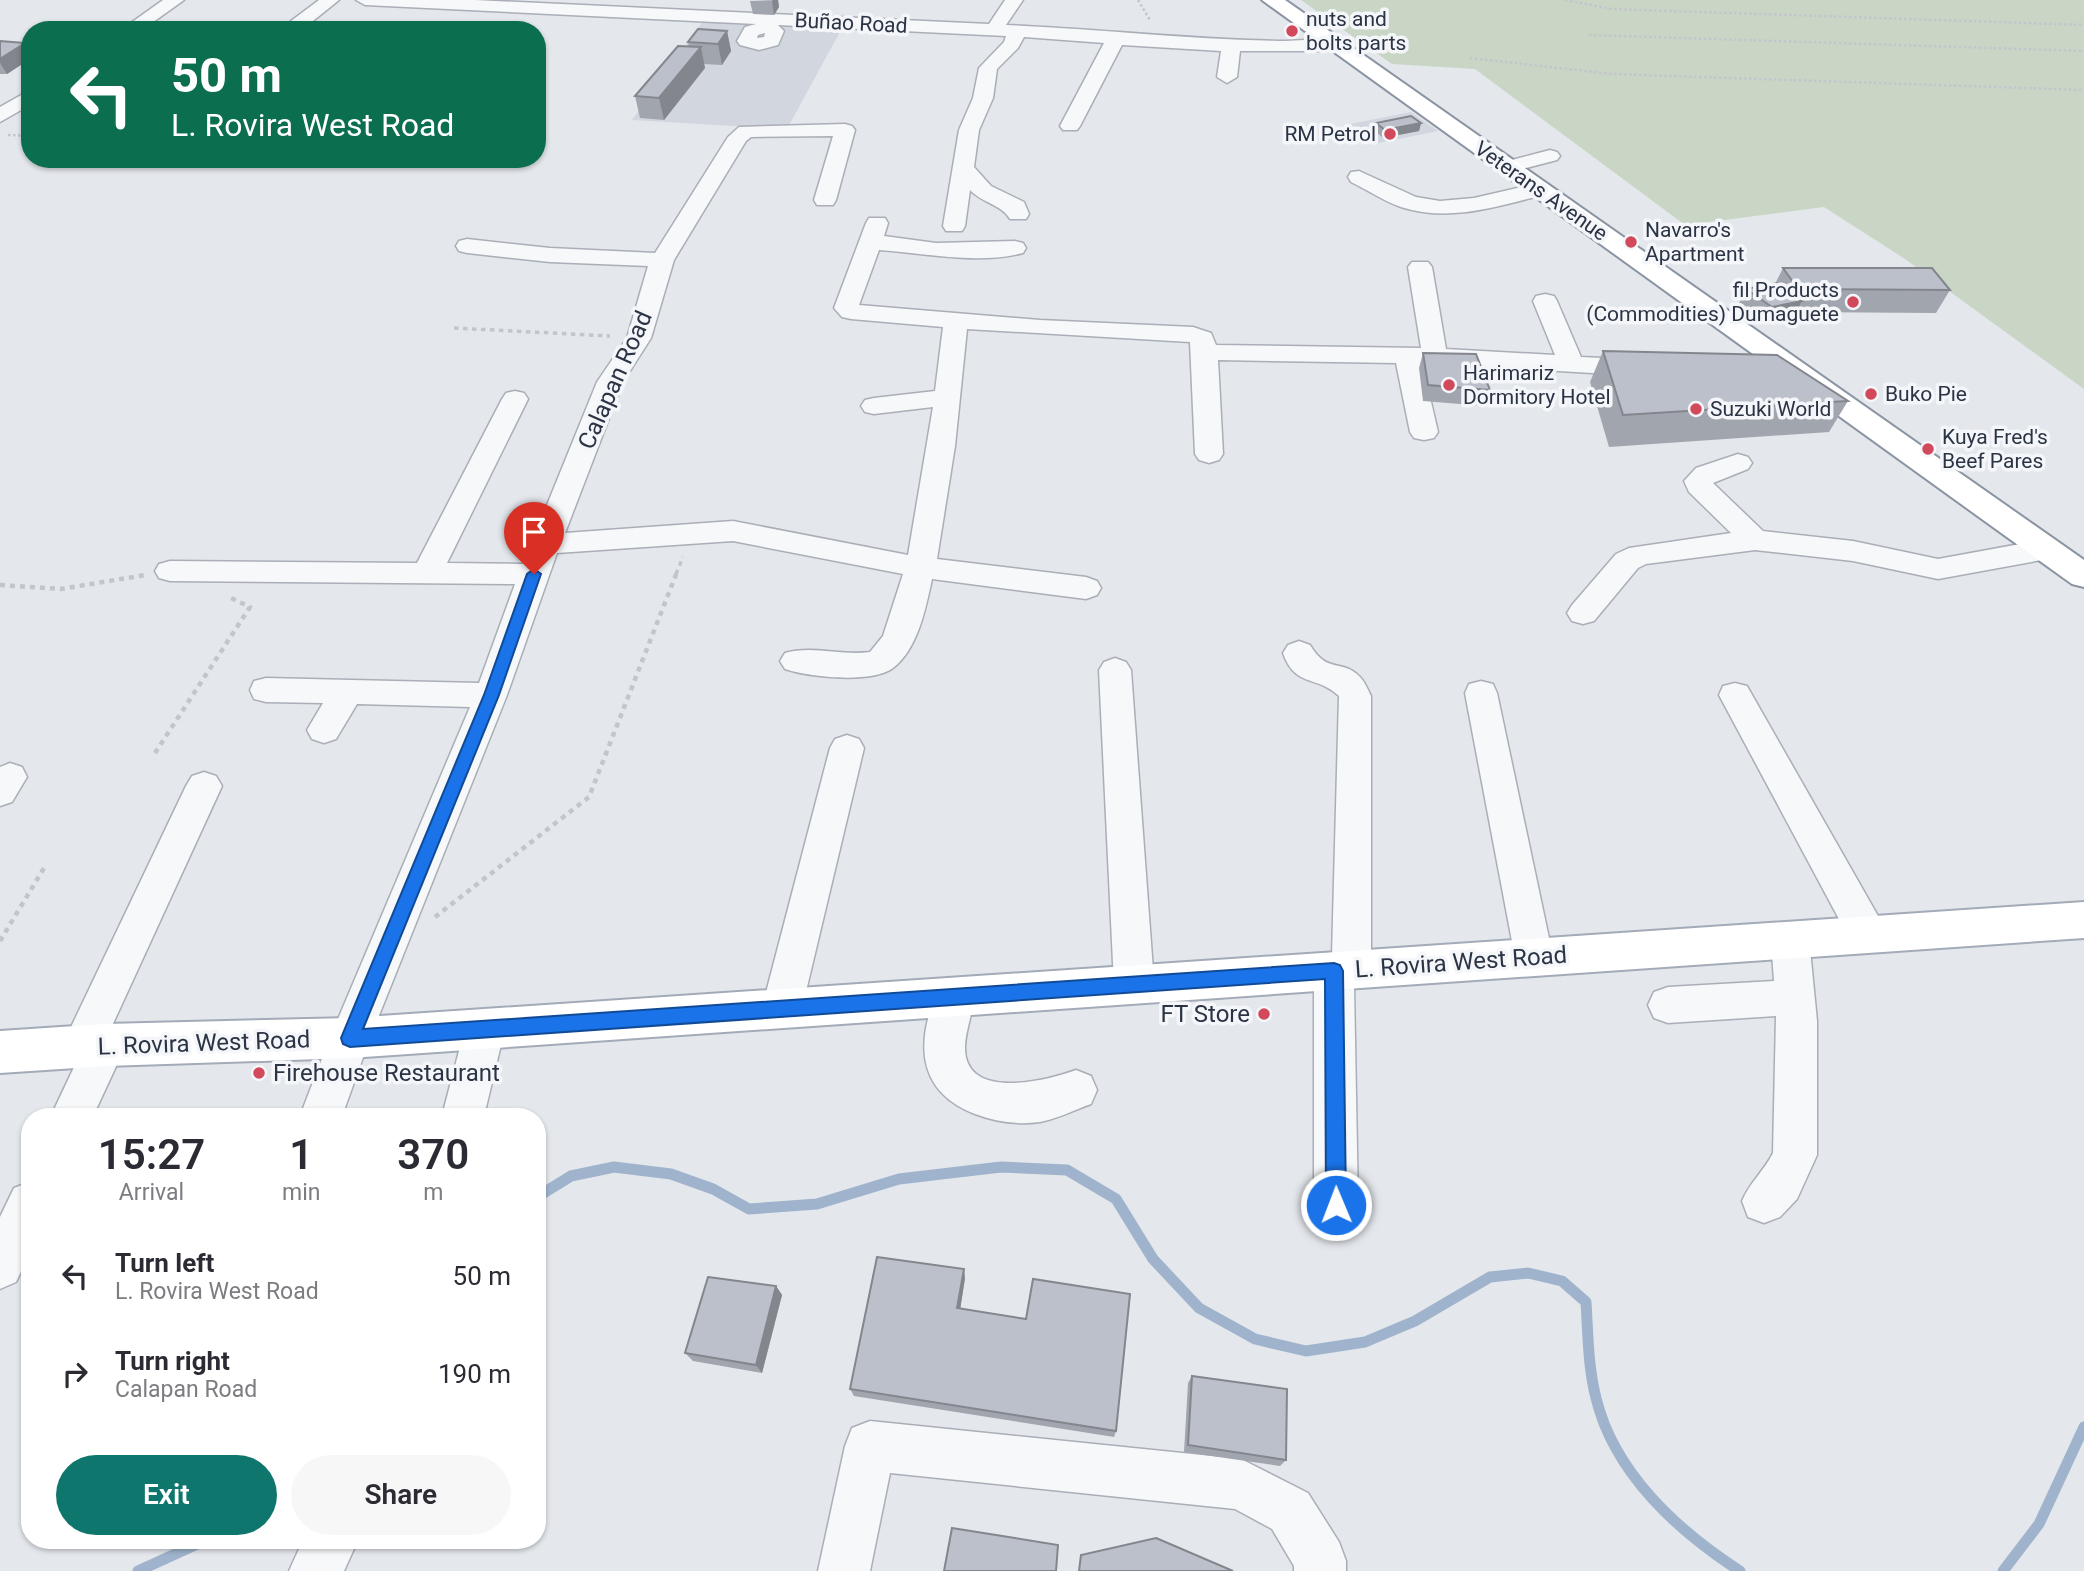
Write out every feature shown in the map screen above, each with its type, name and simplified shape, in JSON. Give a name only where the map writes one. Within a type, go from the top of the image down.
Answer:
[{"type":"main road","name":"Veterans Avenue","points":[[1272,0],[2084,576]]},
{"type":"main road","name":"L. Rovira West Road","points":[[0,1052],[94,1046],[350,1038],[2084,920]]},
{"type":"street","points":[[143,21],[174,0]]},
{"type":"street","points":[[302,21],[330,0]]},
{"type":"street","name":"Buñao Road","points":[[365,0],[1017,31],[1079,41],[1116,38],[1231,46],[1336,45]]},
{"type":"street","points":[[994,30],[1014,0]]},
{"type":"street","points":[[475,21],[487,5]]},
{"type":"street","points":[[954,226],[969,130],[983,98],[988,68],[1012,44],[1017,31]]},
{"type":"street","points":[[1070,126],[1116,38]]},
{"type":"street","points":[[1227,77],[1231,46]]},
{"type":"street","points":[[0,116],[21,102]]},
{"type":"street","name":"Calapan Road","points":[[324,1108],[350,1038],[491,695],[534,574],[610,382],[639,338],[662,260],[738,137],[746,131],[845,130],[825,200]]},
{"type":"street","points":[[1507,167],[1550,156]]},
{"type":"street","points":[[963,167],[983,191],[1016,207],[1018,214]]},
{"type":"street","points":[[1359,177],[1406,201],[1423,205],[1479,204],[1539,189]]},
{"type":"street","points":[[1015,248],[936,250],[873,233],[847,310],[956,320],[1193,334],[1202,338],[1205,352],[1209,454]]},
{"type":"street","points":[[467,246],[542,254],[662,260]]},
{"type":"street","points":[[1420,267],[1435,356]]},
{"type":"street","points":[[1545,301],[1571,362]]},
{"type":"street","points":[[796,661],[867,665],[882,660],[895,649],[920,568],[938,469],[956,320]]},
{"type":"street","points":[[1205,352],[1435,356],[1665,369]]},
{"type":"street","points":[[1407,355],[1424,432]]},
{"type":"street","points":[[1756,374],[1798,374]]},
{"type":"street","points":[[874,405],[947,398]]},
{"type":"street","points":[[425,573],[515,400]]},
{"type":"street","points":[[1738,463],[1706,474],[1698,481],[1699,486],[1755,540]]},
{"type":"street","points":[[748,533],[762,524],[774,521],[803,520]]},
{"type":"street","points":[[547,544],[692,533],[748,533],[920,568],[1086,588]]},
{"type":"street","points":[[1583,613],[1627,561],[1640,555],[1755,540],[1853,551],[1938,569],[2047,549]]},
{"type":"street","points":[[170,570],[232,573],[534,574]]},
{"type":"street","points":[[1298,653],[1306,668],[1315,673],[1337,676],[1351,686],[1355,696],[1342,970],[1336,1205]]},
{"type":"street","points":[[1115,670],[1134,984]]},
{"type":"street","points":[[324,730],[349,690]]},
{"type":"street","points":[[265,691],[349,690],[491,695]]},
{"type":"street","points":[[1481,693],[1534,957]]},
{"type":"street","points":[[1735,695],[1868,934]]},
{"type":"street","points":[[772,1009],[847,748]]},
{"type":"street","points":[[75,1108],[94,1046],[204,786]]},
{"type":"street","points":[[772,1009],[794,880]]},
{"type":"street","points":[[1764,1201],[1780,1184],[1795,1155],[1795,997],[1790,940]]},
{"type":"street","points":[[955,996],[944,1043],[947,1066],[960,1086],[983,1097],[1011,1104],[1041,1101],[1076,1090]]},
{"type":"street","points":[[1668,1005],[1795,997]]},
{"type":"street","points":[[465,1108],[485,1028]]},
{"type":"street","points":[[0,1266],[21,1223]]},
{"type":"street","points":[[844,1571],[870,1446],[1241,1484],[1290,1511],[1320,1561],[1320,1571]]},
{"type":"street","points":[[315,1571],[327,1549]]},
{"type":"path","points":[[1565,0],[1612,9],[2084,25]]},
{"type":"path","points":[[1589,35],[2084,51]]},
{"type":"path","points":[[1470,58],[1612,74],[2084,90]]},
{"type":"path","points":[[0,134],[21,135]]},
{"type":"path","points":[[454,328],[639,338]]},
{"type":"path","points":[[384,957],[589,797],[692,533]]},
{"type":"path","points":[[0,585],[61,589],[170,570]]},
{"type":"path","points":[[155,754],[250,607],[224,595],[232,573]]},
{"type":"path","points":[[0,941],[44,868]]},
{"type":"shaded area","points":[[703,21],[842,28],[787,129],[632,120]]},
{"type":"shaded area","points":[[1411,112],[1438,131],[1374,144],[1350,124]]},
{"type":"green space","points":[[1301,0],[2084,0],[2084,389],[1905,259],[1824,207],[1685,225],[1475,69],[1392,64]]},
{"type":"building","points":[[698,29],[727,31],[718,44],[688,42]]},
{"type":"building","points":[[0,41],[21,43],[21,46],[0,59]]},
{"type":"building","points":[[678,46],[701,47],[659,98],[635,96]]},
{"type":"building","points":[[1411,116],[1421,123],[1385,130],[1376,123]]},
{"type":"building","points":[[1783,268],[1932,268],[1950,290],[1798,289]]},
{"type":"building","points":[[1776,283],[1802,301],[1772,307],[1746,289]]},
{"type":"building","points":[[1603,351],[1777,355],[1848,401],[1623,415]]},
{"type":"building","points":[[1423,353],[1476,354],[1490,390],[1428,385]]},
{"type":"building","points":[[877,1257],[964,1269],[957,1308],[1026,1319],[1033,1279],[1130,1294],[1116,1431],[850,1389]]},
{"type":"building","points":[[708,1277],[776,1286],[756,1365],[685,1353]]},
{"type":"building","points":[[1192,1376],[1287,1389],[1286,1460],[1188,1445]]},
{"type":"building","points":[[952,1528],[1058,1545],[1056,1571],[944,1571]]},
{"type":"building","points":[[1156,1538],[1233,1571],[1079,1571],[1081,1555]]},
{"type":"waterway","points":[[546,1191],[571,1176],[614,1167],[671,1174],[713,1189],[749,1209],[817,1204],[899,1179],[1001,1167],[1067,1170],[1116,1199],[1153,1259],[1199,1308],[1255,1339],[1306,1351],[1365,1342],[1415,1321],[1490,1277],[1528,1273],[1562,1281],[1586,1302],[1593,1386],[1605,1425],[1617,1451],[1633,1475],[1672,1518],[1694,1538],[1740,1571]]},
{"type":"waterway","points":[[2003,1571],[2039,1524],[2084,1427]]},
{"type":"waterway","points":[[138,1571],[186,1549]]},
{"type":"place","name":"nuts and bolts parts","points":[[1292,31]]},
{"type":"place","name":"RM Petrol","points":[[1390,134]]},
{"type":"place","name":"Navarro's Apartment","points":[[1631,242]]},
{"type":"place","name":"fil Products (Commodities) Dumaguete","points":[[1853,302]]},
{"type":"place","name":"Harimariz Dormitory Hotel","points":[[1449,385]]},
{"type":"place","name":"Buko Pie","points":[[1871,394]]},
{"type":"place","name":"Suzuki World","points":[[1696,409]]},
{"type":"place","name":"Kuya Fred's Beef Pares","points":[[1928,449]]},
{"type":"place","name":"FT Store","points":[[1264,1014]]},
{"type":"place","name":"Firehouse Restaurant","points":[[259,1073]]},
{"type":"route","points":[[534,574],[491,695],[350,1038],[1334,971],[1336,1205]]}]
